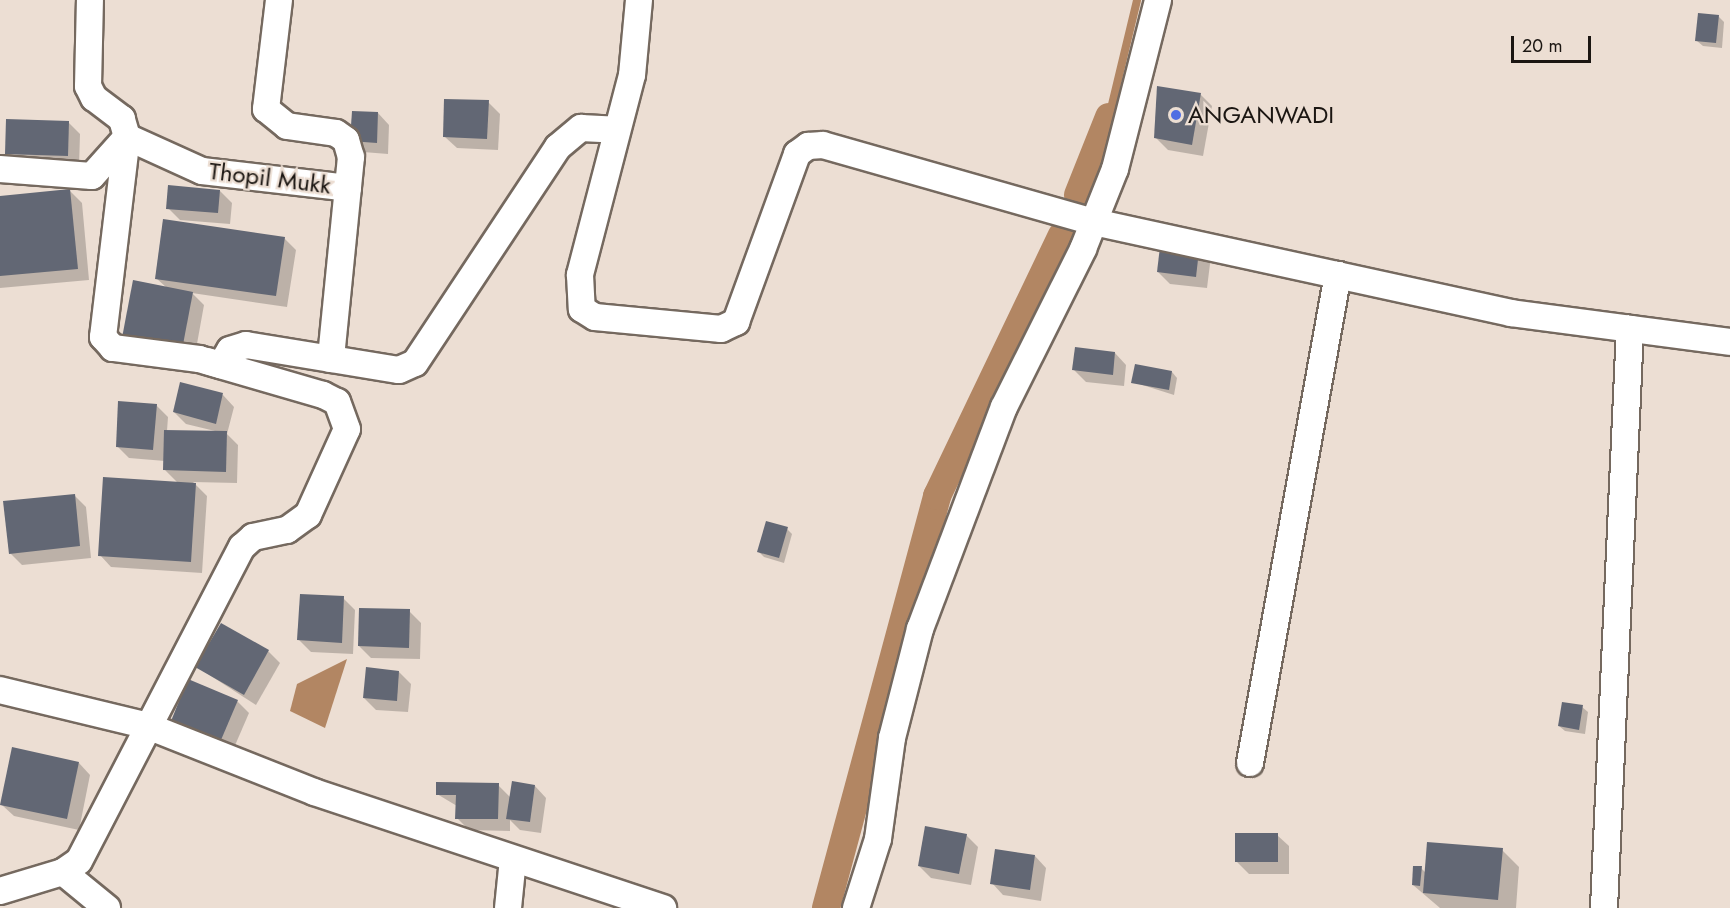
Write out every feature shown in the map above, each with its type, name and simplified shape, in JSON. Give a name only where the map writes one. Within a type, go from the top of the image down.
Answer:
[{"type":"street","points":[[90,0],[88,86],[94,98],[122,119],[127,137],[103,337],[113,348],[199,358],[221,364],[231,350],[246,345],[399,370],[415,363],[558,147],[581,128],[616,130]]},
{"type":"street","points":[[279,0],[266,109],[287,126],[336,133],[346,141],[348,188],[331,359]]},
{"type":"street","points":[[639,0],[632,75],[616,130],[578,292],[582,309],[595,317],[721,329],[736,322],[797,154],[808,146],[839,149],[1094,222],[1511,313],[1730,342]]},
{"type":"street","points":[[856,908],[878,839],[892,738],[920,629],[1004,407],[1094,222],[1142,80],[1158,0]]},
{"type":"street","points":[[0,169],[92,176],[127,137]]},
{"type":"street","name":"Thopil Mukk","points":[[127,137],[202,171],[348,188]]},
{"type":"street","points":[[1250,763],[1338,275]]},
{"type":"street","points":[[1604,908],[1630,329]]},
{"type":"street","points":[[0,891],[63,872],[79,861],[144,725],[242,547],[253,537],[287,530],[308,514],[347,429],[337,402],[323,395],[199,358]]},
{"type":"street","points":[[0,690],[144,725],[315,792],[663,908]]},
{"type":"street","points":[[508,908],[513,859]]},
{"type":"street","points":[[63,872],[107,908]]},
{"type":"shaded area","points":[[347,659],[325,728],[290,711],[297,684]]},
{"type":"building","points":[[1698,13],[1719,15],[1716,43],[1695,41]]},
{"type":"building","name":"ANGANWADI","points":[[1157,86],[1201,93],[1192,145],[1154,138]]},
{"type":"building","points":[[444,99],[489,100],[487,139],[443,137]]},
{"type":"building","points":[[352,111],[378,112],[377,143],[350,141]]},
{"type":"building","points":[[6,119],[69,121],[68,156],[5,154]]},
{"type":"building","points":[[168,185],[220,190],[218,213],[166,209]]},
{"type":"building","points":[[70,189],[78,269],[0,276],[0,196]]},
{"type":"building","points":[[163,219],[285,237],[276,296],[155,279]]},
{"type":"building","points":[[1161,238],[1200,242],[1196,277],[1157,272]]},
{"type":"building","points":[[133,280],[193,292],[181,355],[121,343]]},
{"type":"building","points":[[1075,347],[1115,352],[1113,375],[1072,370]]},
{"type":"building","points":[[1135,364],[1172,371],[1169,390],[1131,383]]},
{"type":"building","points":[[180,382],[223,393],[216,424],[173,412]]},
{"type":"building","points":[[118,401],[157,404],[153,450],[116,447]]},
{"type":"building","points":[[164,430],[227,431],[226,472],[163,470]]},
{"type":"building","points":[[103,477],[196,483],[191,562],[98,556]]},
{"type":"building","points":[[75,494],[80,546],[9,554],[3,501]]},
{"type":"building","points":[[766,521],[788,527],[779,558],[757,552]]},
{"type":"building","points":[[300,594],[344,596],[342,643],[297,640]]},
{"type":"building","points":[[359,608],[410,609],[409,648],[358,646]]},
{"type":"building","points":[[221,623],[269,650],[244,695],[195,667]]},
{"type":"building","points":[[366,667],[399,671],[397,701],[363,698]]},
{"type":"building","points":[[188,679],[238,700],[218,747],[169,726]]},
{"type":"building","points":[[1562,702],[1583,705],[1579,730],[1558,726]]},
{"type":"building","points":[[12,747],[79,762],[67,819],[0,805]]},
{"type":"building","points":[[512,781],[535,785],[530,822],[506,819]]},
{"type":"building","points":[[436,782],[499,783],[498,819],[455,819],[456,795],[436,795]]},
{"type":"building","points":[[925,826],[967,834],[959,874],[918,866]]},
{"type":"building","points":[[1235,833],[1278,833],[1278,862],[1235,862]]},
{"type":"building","points":[[1427,842],[1503,848],[1498,900],[1423,893]]},
{"type":"building","points":[[995,849],[1035,855],[1030,890],[990,884]]},
{"type":"building","points":[[1413,866],[1422,866],[1420,886],[1412,885]]},
{"type":"waterway","points":[[1109,117],[1137,0]]},
{"type":"waterway","points":[[1078,195],[1109,117]]},
{"type":"waterway","points":[[826,908],[937,496],[1062,235]]},
{"type":"place","name":"ANGANWADI","points":[[1176,115]]}]
